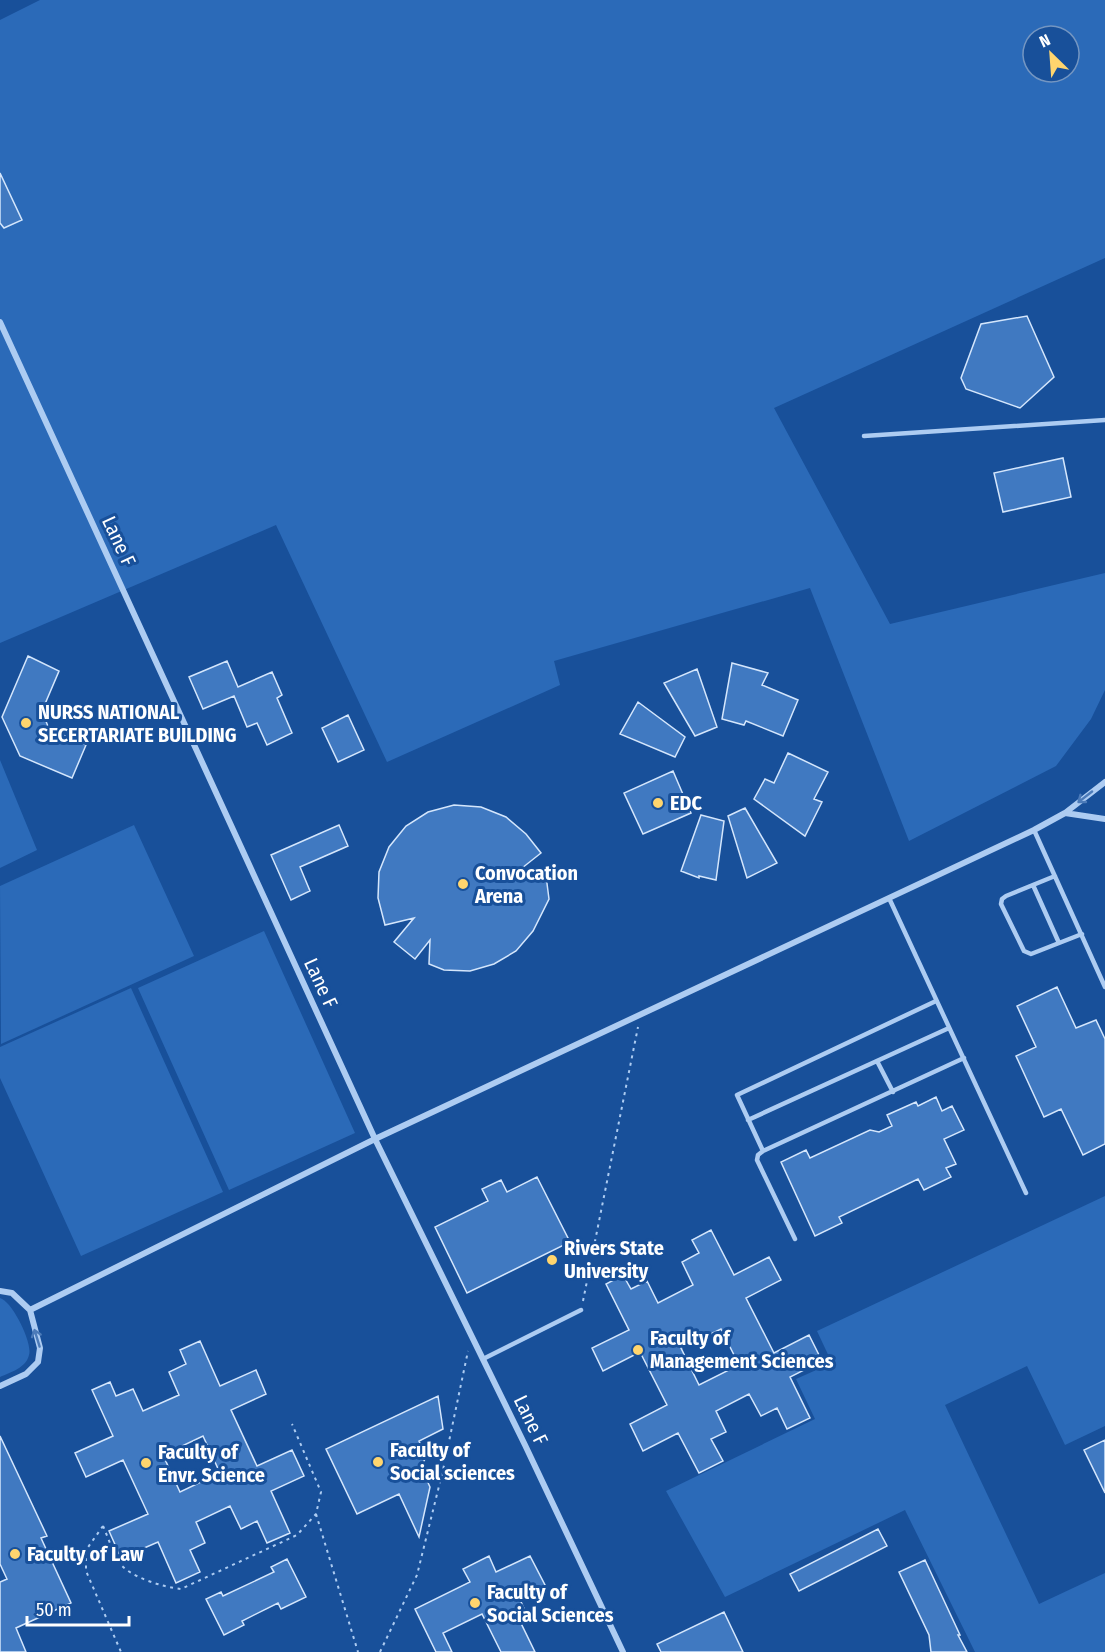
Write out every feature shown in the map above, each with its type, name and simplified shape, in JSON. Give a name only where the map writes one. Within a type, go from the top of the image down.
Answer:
[{"type":"street","name":"Lane F","points":[[0,322],[375,1139],[623,1652]]},
{"type":"street","points":[[30,1310],[375,1139],[1034,830],[1065,813],[1105,782]]},
{"type":"street","points":[[1065,813],[1105,819]]},
{"type":"street","points":[[0,1291],[12,1293],[30,1310],[40,1347],[38,1362],[26,1374],[0,1386]]},
{"type":"lane","points":[[864,436],[1105,420]]},
{"type":"lane","points":[[1034,830],[1105,987]]},
{"type":"lane","points":[[1055,876],[1006,896],[1002,899],[1001,904],[1027,953],[1031,954],[1082,934]]},
{"type":"lane","points":[[1033,885],[1059,943]]},
{"type":"lane","points":[[889,898],[1026,1193]]},
{"type":"lane","points":[[1098,970],[1105,967]]},
{"type":"lane","points":[[763,1151],[737,1095],[936,1001]]},
{"type":"lane","points":[[748,1120],[949,1028]]},
{"type":"lane","points":[[795,1239],[757,1160],[758,1155],[964,1058]]},
{"type":"lane","points":[[877,1061],[892,1092]]},
{"type":"lane","points":[[483,1359],[581,1310]]},
{"type":"path","points":[[581,1310],[640,1014]]},
{"type":"path","points":[[380,1652],[417,1575],[443,1470],[471,1335]]},
{"type":"path","points":[[121,1652],[86,1571],[86,1550],[103,1526],[119,1563],[139,1577],[167,1587],[181,1589],[297,1535],[316,1514],[321,1492],[292,1424]]},
{"type":"path","points":[[316,1514],[358,1652]]},
{"type":"shaded area","points":[[40,0],[1105,0],[1105,258],[774,408],[890,624],[1105,573],[1105,690],[1091,719],[1056,766],[909,841],[810,588],[554,661],[560,685],[387,762],[276,525],[0,643],[0,20]]},
{"type":"shaded area","points":[[0,760],[37,850],[0,868]]},
{"type":"shaded area","points":[[134,825],[194,956],[1,1044],[0,886]]},
{"type":"shaded area","points":[[264,931],[355,1133],[229,1190],[138,988]]},
{"type":"shaded area","points":[[131,988],[223,1192],[81,1256],[0,1078],[0,1047]]},
{"type":"shaded area","points":[[1105,1196],[1105,1426],[1065,1445],[1027,1366],[945,1405],[1039,1604],[1105,1573],[1105,1652],[975,1652],[905,1510],[725,1597],[666,1491],[815,1419],[796,1379],[832,1363],[817,1331]]},
{"type":"shaded area","points":[[0,1298],[16,1314],[28,1341],[29,1355],[18,1369],[0,1377]]},
{"type":"building","points":[[0,173],[22,220],[4,228],[0,223]]},
{"type":"building","points":[[1027,316],[1054,377],[1020,408],[966,389],[961,378],[981,324]]},
{"type":"building","points":[[1063,458],[1071,497],[1003,512],[994,473]]},
{"type":"building","name":"NURSS NATIONAL SECERTARIATE BUILDING","points":[[28,656],[59,671],[42,711],[49,729],[86,745],[72,778],[20,756],[2,717]]},
{"type":"building","points":[[227,661],[238,687],[272,672],[282,695],[277,698],[292,733],[267,745],[257,723],[247,727],[234,696],[203,709],[189,677]]},
{"type":"building","points":[[732,663],[768,673],[762,685],[798,700],[783,736],[746,721],[744,725],[722,719]]},
{"type":"building","name":"EDC","points":[[697,669],[717,727],[695,736],[664,683]]},
{"type":"building","name":"EDC","points":[[638,702],[685,737],[675,757],[620,734]]},
{"type":"building","points":[[348,715],[364,750],[338,762],[322,728]]},
{"type":"building","points":[[788,753],[828,772],[814,799],[822,802],[805,836],[754,799],[765,779],[774,783]]},
{"type":"building","name":"EDC","points":[[673,771],[691,813],[643,834],[624,793]]},
{"type":"building","name":"Convocation Arena","points":[[454,805],[481,807],[506,817],[526,834],[541,853],[517,872],[545,868],[549,899],[533,931],[516,951],[494,964],[470,971],[444,970],[429,964],[430,940],[415,959],[394,942],[414,918],[385,925],[378,898],[379,872],[389,847],[406,826],[428,812]]},
{"type":"building","name":"EDC","points":[[745,808],[777,863],[747,878],[728,816]]},
{"type":"building","name":"EDC","points":[[701,815],[724,821],[716,880],[699,876],[699,878],[681,871]]},
{"type":"building","points":[[339,825],[348,846],[300,867],[310,891],[291,900],[271,855]]},
{"type":"building","points":[[1057,987],[1076,1028],[1096,1020],[1105,1039],[1105,1144],[1083,1155],[1061,1109],[1044,1117],[1016,1056],[1036,1047],[1017,1006]]},
{"type":"building","points":[[936,1097],[942,1111],[952,1106],[964,1130],[944,1139],[956,1164],[946,1168],[951,1177],[924,1190],[918,1179],[839,1217],[842,1223],[815,1236],[781,1162],[806,1150],[810,1158],[870,1130],[879,1132],[892,1126],[887,1115],[916,1102],[918,1106]]},
{"type":"building","points":[[537,1177],[570,1242],[467,1293],[435,1227],[488,1201],[482,1189],[501,1180],[507,1192]]},
{"type":"building","name":"Faculty of Management Sciences","points":[[711,1230],[734,1275],[769,1257],[781,1280],[746,1298],[774,1353],[809,1335],[822,1361],[790,1377],[810,1418],[787,1429],[777,1408],[761,1416],[749,1394],[716,1411],[726,1432],[711,1439],[723,1461],[699,1473],[678,1433],[643,1451],[630,1424],[667,1405],[640,1352],[603,1371],[592,1348],[629,1330],[606,1284],[623,1275],[631,1289],[647,1281],[658,1303],[693,1285],[682,1262],[699,1253],[692,1240]],"holes":[[[721,1329],[739,1365],[699,1385],[681,1348]]]},
{"type":"building","name":"Faculty of Envr. Science","points":[[200,1341],[220,1386],[256,1370],[266,1394],[231,1410],[257,1466],[292,1450],[304,1476],[271,1491],[290,1533],[267,1543],[257,1521],[241,1529],[230,1506],[196,1522],[205,1543],[190,1550],[200,1572],[176,1583],[158,1542],[121,1558],[109,1531],[148,1514],[123,1460],[86,1477],[75,1453],[113,1436],[92,1390],[110,1382],[116,1396],[133,1389],[143,1411],[179,1395],[169,1372],[186,1364],[180,1350]],"holes":[[[203,1436],[220,1473],[180,1492],[163,1455]]]},
{"type":"building","name":"Faculty of Social sciences","points":[[438,1396],[443,1429],[419,1441],[426,1457],[421,1467],[430,1487],[419,1537],[399,1494],[357,1514],[326,1449]]},
{"type":"building","name":"Faculty of Law","points":[[0,1436],[47,1536],[41,1538],[71,1603],[16,1628],[26,1652],[0,1652],[0,1582],[7,1579],[0,1564]]},
{"type":"building","points":[[1105,1440],[1105,1493],[1084,1450]]},
{"type":"building","points":[[878,1529],[887,1546],[799,1591],[790,1574]]},
{"type":"building","name":"Faculty of Social Sciences","points":[[489,1556],[496,1572],[530,1556],[545,1585],[519,1597],[525,1611],[517,1615],[535,1652],[501,1652],[482,1614],[443,1633],[452,1652],[436,1652],[415,1609],[470,1582],[463,1569]]},
{"type":"building","points":[[287,1559],[306,1597],[281,1609],[278,1603],[242,1621],[244,1625],[224,1635],[206,1599],[221,1592],[223,1596],[274,1572],[271,1567]]},
{"type":"building","points":[[925,1560],[967,1652],[931,1652],[929,1635],[899,1572]]},
{"type":"building","points":[[724,1612],[743,1652],[661,1652],[657,1644]]},
{"type":"place","name":"NURSS NATIONAL SECERTARIATE BUILDING","points":[[26,723]]},
{"type":"place","name":"EDC","points":[[658,803]]},
{"type":"place","name":"Convocation Arena","points":[[463,884]]},
{"type":"place","name":"Rivers State University","points":[[552,1260]]},
{"type":"place","name":"Faculty of Management Sciences","points":[[638,1350]]},
{"type":"place","name":"Faculty of Social sciences","points":[[378,1462]]},
{"type":"place","name":"Faculty of Envr. Science","points":[[146,1463]]},
{"type":"place","name":"Faculty of Law","points":[[15,1554]]},
{"type":"place","name":"Faculty of Social Sciences","points":[[475,1603]]}]
